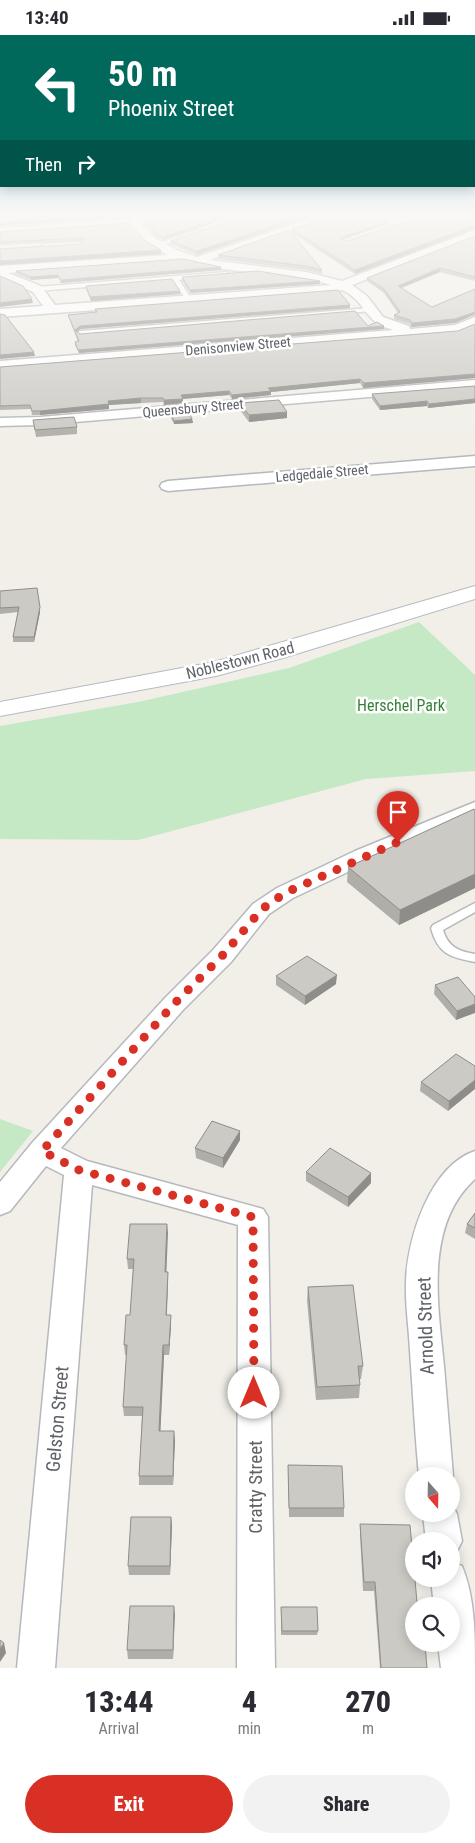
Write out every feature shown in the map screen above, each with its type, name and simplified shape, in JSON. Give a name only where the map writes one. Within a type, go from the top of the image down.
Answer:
[{"type":"main road","name":"Noblestown Road","points":[[0,709],[216,669],[475,592]]},
{"type":"street","points":[[39,292],[52,310]]},
{"type":"street","points":[[0,313],[290,292]]},
{"type":"street","points":[[355,292],[366,301],[370,310],[380,322],[412,331]]},
{"type":"street","name":"Denisonview Street","points":[[0,365],[412,331],[458,329],[475,321]]},
{"type":"street","name":"Queensbury Street","points":[[0,422],[105,416],[475,384]]},
{"type":"street","name":"Ledgedale Street","points":[[168,486],[475,461]]},
{"type":"street","points":[[0,1203],[42,1151],[174,1004],[222,956],[262,909],[285,893],[363,856],[475,809]]},
{"type":"street","points":[[42,1151],[79,1170]]},
{"type":"street","name":"Arnold Street","points":[[435,1467],[421,1282],[429,1232],[440,1200],[456,1179],[475,1162]]},
{"type":"street","name":"Cratty Street","points":[[79,1170],[253,1217],[256,1668]]},
{"type":"street","name":"Gelston Street","points":[[36,1668],[79,1170]]},
{"type":"street","points":[[449,1587],[460,1668]]},
{"type":"lane","points":[[184,292],[189,300]]},
{"type":"lane","points":[[80,333],[370,310]]},
{"type":"lane","points":[[475,907],[437,928],[439,939],[443,946],[455,954],[475,958]]},
{"type":"green space","name":"Herschel Park","points":[[419,622],[475,675],[475,771],[366,779],[138,840],[0,839],[0,726],[138,702],[289,668]]},
{"type":"green space","points":[[0,1119],[33,1131],[0,1172]]},
{"type":"building","points":[[0,292],[27,292],[32,299],[0,303]]},
{"type":"building","points":[[88,292],[162,292],[90,297]]},
{"type":"building","points":[[310,292],[340,292],[350,305],[80,326],[75,330],[80,334],[355,311],[368,326],[377,322],[384,326],[78,350],[75,342],[79,341],[68,315],[97,312],[95,309]]},
{"type":"building","points":[[386,292],[408,292],[432,307],[467,292],[475,292],[475,312],[455,319],[412,323],[410,320],[394,315],[400,312]]},
{"type":"building","points":[[0,314],[5,315],[34,352],[0,355]]},
{"type":"building","points":[[475,324],[475,374],[364,383],[360,379],[268,388],[271,391],[232,395],[229,391],[181,395],[183,399],[141,398],[108,401],[109,404],[40,411],[32,411],[30,405],[0,406],[0,367],[458,331]]},
{"type":"building","points":[[475,386],[475,399],[429,404],[427,401],[380,406],[372,394]]},
{"type":"building","points":[[279,400],[287,412],[249,415],[240,403]]},
{"type":"building","points":[[188,411],[192,419],[174,421],[170,412]]},
{"type":"building","points":[[74,417],[77,427],[35,430],[33,420]]},
{"type":"building","points":[[37,588],[40,607],[34,637],[13,637],[19,607],[0,608],[0,591]]},
{"type":"building","points":[[474,809],[475,874],[400,910],[348,867]]},
{"type":"building","points":[[307,956],[337,975],[305,996],[276,976]]},
{"type":"building","points":[[458,977],[475,997],[475,1004],[457,1011],[435,985]]},
{"type":"building","points":[[456,1054],[475,1066],[475,1080],[449,1101],[421,1082]]},
{"type":"building","points":[[212,1121],[240,1131],[223,1158],[195,1148]]},
{"type":"building","points":[[330,1148],[371,1173],[348,1197],[306,1172]]},
{"type":"building","points":[[475,1213],[475,1228],[467,1224]]},
{"type":"building","points":[[130,1224],[167,1224],[165,1272],[168,1272],[166,1315],[171,1315],[169,1345],[163,1345],[159,1431],[174,1431],[173,1476],[139,1476],[143,1407],[123,1407],[127,1345],[124,1345],[126,1315],[130,1315],[134,1259],[127,1259]]},
{"type":"building","points":[[353,1285],[363,1366],[358,1366],[360,1385],[317,1387],[308,1287]]},
{"type":"building","points":[[288,1465],[342,1466],[344,1508],[289,1508]]},
{"type":"building","points":[[131,1517],[171,1517],[170,1566],[128,1566]]},
{"type":"building","points":[[360,1524],[410,1525],[411,1532],[405,1532],[405,1587],[416,1587],[416,1597],[405,1597],[405,1652],[426,1652],[427,1668],[381,1668],[375,1582],[364,1582]]},
{"type":"building","points":[[130,1606],[174,1606],[173,1650],[127,1650]]},
{"type":"building","points":[[281,1607],[317,1607],[318,1631],[282,1631]]},
{"type":"building","points":[[0,1640],[4,1643],[0,1649]]},
{"type":"route","points":[[254,1393],[253,1217],[79,1170],[42,1151],[174,1004],[222,956],[237,936],[262,909],[285,893],[363,856],[398,842]]}]
